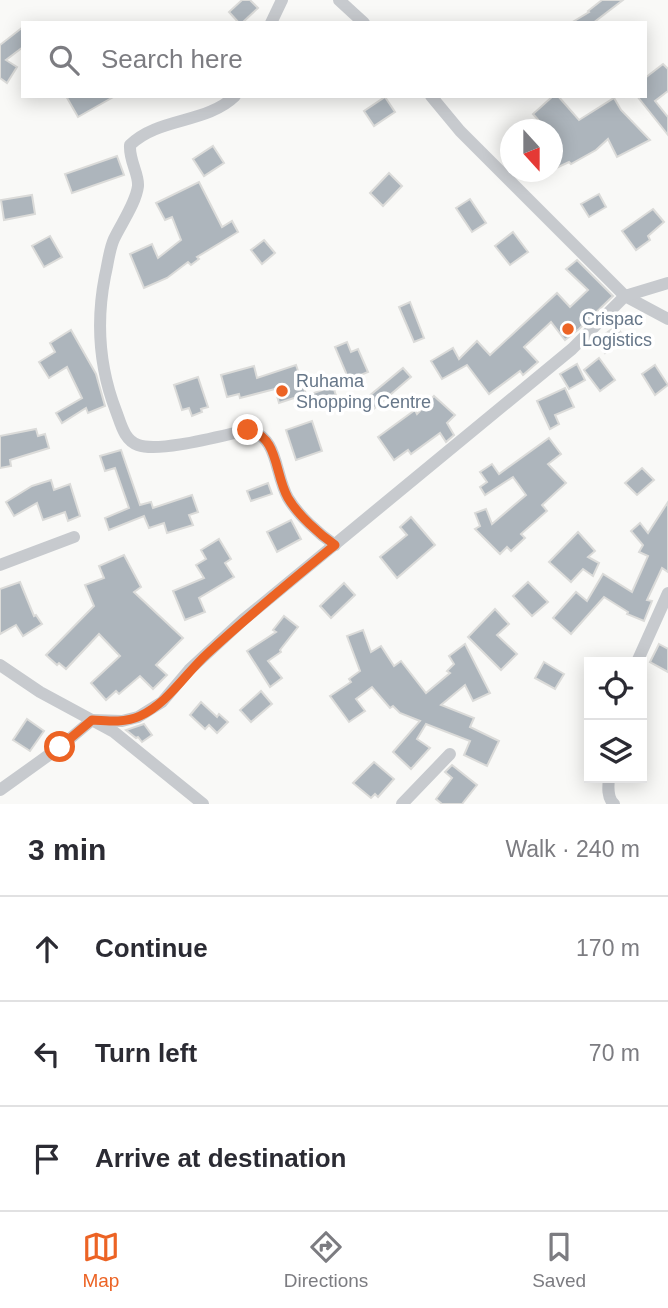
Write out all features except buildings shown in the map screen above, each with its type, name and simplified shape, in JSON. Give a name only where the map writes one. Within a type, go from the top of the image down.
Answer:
[{"type":"street","points":[[272,21],[282,0]]},
{"type":"street","points":[[339,0],[362,21]]},
{"type":"street","points":[[233,98],[223,107],[142,134],[130,145],[129,157],[138,185],[113,241],[105,277],[99,322],[102,362],[111,397],[127,438],[138,445],[154,447],[248,430],[260,433],[268,440],[289,499],[318,533],[335,545]]},
{"type":"street","points":[[433,98],[460,131],[625,296],[668,319]]},
{"type":"street","points":[[0,790],[60,747],[92,720],[122,721],[138,717],[162,702],[189,670],[243,620],[572,349],[625,296],[668,283]]},
{"type":"street","points":[[0,565],[74,537]]},
{"type":"street","points":[[639,657],[668,593]]},
{"type":"street","points":[[0,665],[40,692],[114,732],[203,804]]},
{"type":"street","points":[[402,804],[450,754]]},
{"type":"street","points":[[609,783],[608,790],[614,804]]},
{"type":"place","name":"Crispac Logistics","points":[[568,329]]},
{"type":"place","name":"Ruhama Shopping Centre","points":[[282,391]]},
{"type":"route","points":[[60,747],[92,720],[122,721],[150,711],[243,620],[335,545],[318,533],[289,499],[268,440],[260,433],[248,430]]}]
